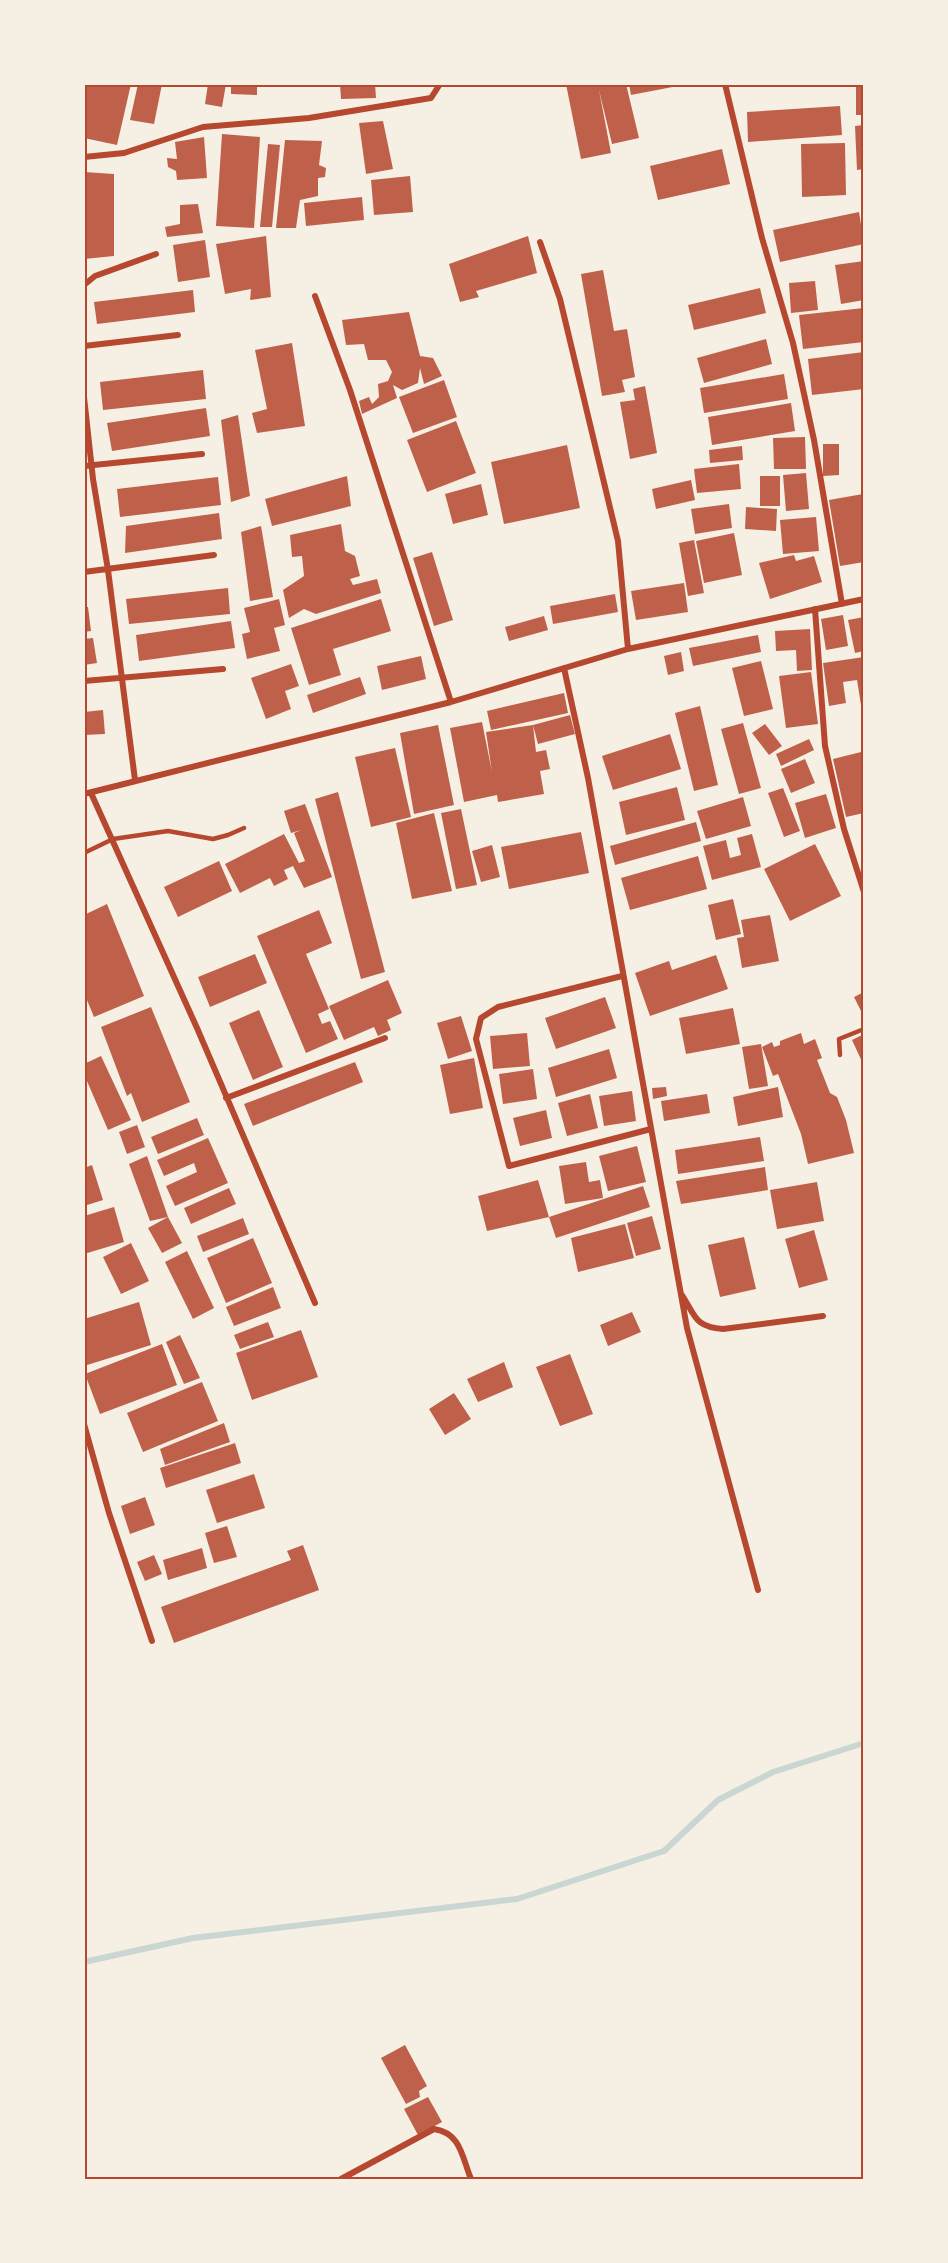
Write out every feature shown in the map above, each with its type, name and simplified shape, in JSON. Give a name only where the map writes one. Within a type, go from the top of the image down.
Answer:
[{"type":"street","points":[[84,158],[124,153],[203,127],[309,118],[431,98],[440,84]]},
{"type":"street","points":[[724,84],[762,238],[794,343],[814,440],[842,604]]},
{"type":"street","points":[[540,242],[560,299],[618,541],[628,649]]},
{"type":"street","points":[[84,285],[95,276],[156,254]]},
{"type":"street","points":[[315,296],[350,390],[451,702]]},
{"type":"street","points":[[84,346],[178,334]]},
{"type":"street","points":[[84,397],[88,466],[108,570],[135,780]]},
{"type":"street","points":[[88,466],[202,454]]},
{"type":"street","points":[[84,572],[214,555]]},
{"type":"street","points":[[315,1303],[113,839],[88,794],[135,780],[451,702],[628,649],[864,599]]},
{"type":"street","points":[[815,609],[825,746],[844,829],[864,892]]},
{"type":"street","points":[[564,668],[588,778],[687,1328],[758,1590]]},
{"type":"street","points":[[84,681],[223,669]]},
{"type":"street","points":[[622,976],[498,1007],[481,1018],[476,1039],[509,1166],[651,1129]]},
{"type":"street","points":[[226,1098],[385,1038]]},
{"type":"street","points":[[681,1292],[700,1324],[707,1328],[723,1329],[823,1316]]},
{"type":"street","points":[[84,1424],[109,1513],[152,1641]]},
{"type":"street","points":[[341,2179],[434,2129],[446,2131],[456,2139],[471,2179]]},
{"type":"lane","points":[[84,853],[113,839],[168,831],[213,839],[244,828]]},
{"type":"lane","points":[[840,1055],[839,1040],[864,1029]]},
{"type":"building","points":[[86,84],[131,84],[117,145],[84,138]]},
{"type":"building","points":[[138,84],[162,84],[154,124],[130,120]]},
{"type":"building","points":[[208,84],[226,84],[222,107],[205,104]]},
{"type":"building","points":[[231,84],[257,84],[257,95],[231,94]]},
{"type":"building","points":[[340,84],[375,84],[376,98],[341,99]]},
{"type":"building","points":[[566,84],[626,84],[639,138],[612,144],[599,90],[611,153],[581,159]]},
{"type":"building","points":[[629,84],[683,84],[683,85],[631,95]]},
{"type":"building","points":[[856,84],[864,84],[864,115],[856,115]]},
{"type":"building","points":[[840,106],[842,135],[748,142],[747,112]]},
{"type":"building","points":[[383,121],[393,169],[366,174],[359,123]]},
{"type":"building","points":[[864,125],[864,169],[857,170],[855,126]]},
{"type":"building","points":[[222,134],[260,137],[254,228],[216,226]]},
{"type":"building","points":[[204,137],[207,178],[177,180],[176,171],[168,167],[167,158],[177,159],[175,142]]},
{"type":"building","points":[[285,140],[322,141],[319,165],[326,168],[325,177],[318,178],[318,196],[300,200],[296,228],[276,228]]},
{"type":"building","points":[[845,143],[846,195],[802,197],[801,144]]},
{"type":"building","points":[[268,144],[280,145],[272,227],[260,227]]},
{"type":"building","points":[[722,149],[730,184],[658,200],[650,166]]},
{"type":"building","points":[[84,172],[114,174],[114,256],[84,259]]},
{"type":"building","points":[[410,176],[413,212],[374,215],[371,180]]},
{"type":"building","points":[[362,197],[364,220],[306,226],[304,203]]},
{"type":"building","points":[[198,204],[203,233],[167,237],[165,227],[180,224],[180,205]]},
{"type":"building","points":[[859,212],[864,244],[780,262],[773,230]]},
{"type":"building","points":[[266,236],[271,297],[250,300],[251,289],[225,294],[216,244]]},
{"type":"building","points":[[528,236],[537,273],[476,291],[479,297],[460,302],[449,264]]},
{"type":"building","points":[[205,240],[210,277],[178,282],[173,245]]},
{"type":"building","points":[[864,261],[864,300],[841,304],[835,265]]},
{"type":"building","points":[[603,270],[614,331],[627,329],[635,377],[622,380],[625,392],[602,396],[581,274]]},
{"type":"building","points":[[815,281],[818,310],[791,313],[789,283]]},
{"type":"building","points":[[760,288],[766,313],[694,330],[688,305]]},
{"type":"building","points":[[193,290],[195,312],[97,324],[94,302]]},
{"type":"building","points":[[864,308],[864,342],[803,349],[799,315]]},
{"type":"building","points":[[409,312],[420,356],[433,358],[442,376],[424,384],[420,368],[418,383],[402,390],[393,385],[397,398],[362,414],[359,401],[369,397],[372,404],[379,397],[378,384],[388,381],[392,372],[386,360],[368,360],[364,344],[346,345],[342,320]]},
{"type":"building","points":[[766,339],[772,364],[704,383],[697,358]]},
{"type":"building","points":[[292,343],[305,426],[257,433],[252,413],[267,409],[255,350]]},
{"type":"building","points":[[864,352],[864,389],[812,395],[808,359]]},
{"type":"building","points":[[203,370],[206,399],[103,410],[100,382]]},
{"type":"building","points":[[784,374],[788,399],[704,413],[700,388]]},
{"type":"building","points":[[444,380],[457,417],[413,433],[399,397]]},
{"type":"building","points":[[645,386],[657,453],[630,459],[620,402],[635,400],[633,389]]},
{"type":"building","points":[[791,403],[795,431],[712,445],[708,417]]},
{"type":"building","points":[[206,408],[210,436],[112,451],[107,423]]},
{"type":"building","points":[[238,415],[250,496],[231,502],[221,420]]},
{"type":"building","points":[[456,421],[476,473],[427,492],[407,440]]},
{"type":"building","points":[[805,437],[806,469],[774,469],[773,438]]},
{"type":"building","points":[[823,444],[839,444],[839,475],[823,476]]},
{"type":"building","points":[[567,445],[580,508],[504,524],[491,462]]},
{"type":"building","points":[[742,446],[743,460],[710,463],[709,450]]},
{"type":"building","points":[[739,464],[741,489],[697,493],[694,469]]},
{"type":"building","points":[[806,473],[809,509],[786,511],[783,475]]},
{"type":"building","points":[[347,476],[351,506],[272,526],[265,499]]},
{"type":"building","points":[[760,476],[780,476],[780,506],[760,506]]},
{"type":"building","points":[[218,477],[221,505],[120,517],[117,489]]},
{"type":"building","points":[[691,480],[695,500],[656,509],[652,489]]},
{"type":"building","points":[[481,484],[488,515],[453,524],[445,494]]},
{"type":"building","points":[[863,494],[864,562],[840,566],[829,500]]},
{"type":"building","points":[[729,504],[732,528],[695,534],[691,509]]},
{"type":"building","points":[[746,507],[777,509],[776,531],[745,529]]},
{"type":"building","points":[[219,513],[222,539],[125,553],[126,526]]},
{"type":"building","points":[[816,517],[819,551],[783,554],[780,520]]},
{"type":"building","points":[[341,524],[345,551],[355,556],[360,576],[350,579],[353,585],[377,579],[381,593],[316,614],[304,609],[289,618],[283,590],[304,576],[302,556],[292,557],[290,535]]},
{"type":"building","points":[[261,526],[273,597],[250,601],[241,532]]},
{"type":"building","points":[[734,533],[742,575],[704,583],[696,541]]},
{"type":"building","points":[[694,540],[704,593],[688,596],[679,543]]},
{"type":"building","points":[[432,552],[453,620],[434,626],[413,558]]},
{"type":"building","points":[[794,555],[796,561],[814,556],[822,582],[770,599],[759,563]]},
{"type":"building","points":[[684,583],[688,612],[636,620],[631,591]]},
{"type":"building","points":[[228,588],[230,614],[129,624],[126,599]]},
{"type":"building","points":[[615,594],[618,612],[553,624],[550,606]]},
{"type":"building","points":[[279,599],[285,625],[274,628],[280,651],[247,659],[242,634],[250,632],[244,608]]},
{"type":"building","points":[[381,599],[391,631],[333,649],[341,675],[309,685],[291,628]]},
{"type":"building","points":[[84,607],[88,607],[91,631],[84,632]]},
{"type":"building","points":[[843,615],[848,646],[826,650],[821,619]]},
{"type":"building","points":[[544,616],[548,630],[509,641],[505,627]]},
{"type":"building","points":[[864,617],[864,651],[855,653],[848,620]]},
{"type":"building","points":[[231,621],[235,648],[139,661],[136,635]]},
{"type":"building","points":[[810,629],[812,670],[797,671],[796,650],[776,651],[775,631]]},
{"type":"building","points":[[758,635],[761,652],[693,666],[689,648]]},
{"type":"building","points":[[93,638],[97,663],[84,665],[84,639]]},
{"type":"building","points":[[681,652],[684,671],[668,675],[664,656]]},
{"type":"building","points":[[421,656],[426,679],[382,690],[377,666]]},
{"type":"building","points":[[864,657],[864,704],[861,705],[857,680],[843,682],[846,703],[829,706],[823,663]]},
{"type":"building","points":[[761,661],[773,709],[744,716],[732,668]]},
{"type":"building","points":[[291,664],[299,686],[285,691],[291,709],[266,719],[251,678]]},
{"type":"building","points":[[811,672],[818,724],[786,728],[779,676]]},
{"type":"building","points":[[360,677],[366,694],[313,713],[307,695]]},
{"type":"building","points":[[564,693],[568,713],[491,730],[487,711]]},
{"type":"building","points":[[700,706],[718,785],[694,791],[675,713]]},
{"type":"building","points":[[103,710],[105,734],[84,735],[84,712]]},
{"type":"building","points":[[570,715],[575,734],[538,744],[533,725]]},
{"type":"building","points":[[482,722],[492,772],[486,732],[533,725],[536,752],[546,750],[550,769],[540,771],[544,794],[498,802],[497,795],[464,802],[450,728]]},
{"type":"building","points":[[743,723],[761,788],[739,794],[721,729]]},
{"type":"building","points":[[765,724],[782,746],[769,755],[752,733]]},
{"type":"building","points":[[438,725],[454,805],[414,814],[400,733]]},
{"type":"building","points":[[670,734],[681,769],[613,790],[602,756]]},
{"type":"building","points":[[809,739],[814,750],[781,766],[776,754]]},
{"type":"building","points":[[395,748],[411,817],[371,827],[355,757]]},
{"type":"building","points":[[861,752],[864,767],[864,813],[846,817],[833,759]]},
{"type":"building","points":[[805,759],[815,783],[791,793],[781,769]]},
{"type":"building","points":[[677,787],[685,820],[626,835],[619,802]]},
{"type":"building","points":[[783,788],[800,831],[784,837],[768,793]]},
{"type":"building","points":[[338,792],[385,972],[361,979],[315,799]]},
{"type":"building","points":[[826,794],[836,828],[805,838],[795,803]]},
{"type":"building","points":[[743,797],[751,826],[706,839],[697,811]]},
{"type":"building","points":[[305,804],[332,877],[304,888],[293,866],[284,870],[288,879],[274,886],[270,878],[240,893],[225,864],[284,834],[299,863],[305,861],[294,833],[301,830],[291,833],[284,811]]},
{"type":"building","points":[[461,809],[477,885],[456,889],[441,813]]},
{"type":"building","points":[[434,813],[452,891],[412,899],[396,823]]},
{"type":"building","points":[[696,822],[701,841],[615,865],[610,846]]},
{"type":"building","points":[[581,832],[589,873],[509,889],[501,847]]},
{"type":"building","points":[[752,834],[761,867],[712,880],[703,846],[726,840],[730,858],[741,855],[737,838]]},
{"type":"building","points":[[815,844],[841,896],[790,921],[764,869]]},
{"type":"building","points":[[492,845],[500,877],[481,882],[472,851]]},
{"type":"building","points":[[698,856],[707,889],[630,910],[621,878]]},
{"type":"building","points":[[219,861],[232,891],[178,917],[164,887]]},
{"type":"building","points":[[733,899],[741,934],[716,940],[708,905]]},
{"type":"building","points":[[107,904],[144,996],[94,1017],[84,993],[84,915]]},
{"type":"building","points":[[319,910],[332,943],[306,954],[329,1009],[318,1014],[322,1024],[330,1021],[338,1039],[306,1053],[257,936]]},
{"type":"building","points":[[770,915],[779,961],[742,968],[737,938],[744,937],[741,920]]},
{"type":"building","points":[[255,954],[267,983],[210,1007],[198,977]]},
{"type":"building","points":[[716,955],[728,989],[650,1016],[635,973],[669,961],[672,970]]},
{"type":"building","points":[[388,980],[402,1013],[387,1020],[391,1030],[378,1036],[374,1027],[344,1040],[329,1006]]},
{"type":"building","points":[[864,992],[864,1017],[854,997]]},
{"type":"building","points":[[605,997],[616,1028],[556,1049],[545,1018]]},
{"type":"building","points":[[151,1007],[190,1102],[142,1122],[131,1093],[127,1096],[101,1027]]},
{"type":"building","points":[[733,1008],[740,1044],[686,1054],[679,1018]]},
{"type":"building","points":[[259,1010],[283,1067],[253,1080],[229,1023]]},
{"type":"building","points":[[461,1016],[472,1051],[448,1059],[437,1023]]},
{"type":"building","points":[[527,1033],[530,1066],[493,1069],[490,1036]]},
{"type":"building","points":[[801,1033],[804,1044],[815,1039],[822,1058],[817,1060],[830,1093],[837,1097],[846,1120],[854,1153],[808,1164],[801,1134],[778,1074],[773,1076],[762,1047],[772,1042],[774,1047],[780,1045],[780,1041]]},
{"type":"building","points":[[864,1034],[864,1066],[852,1040]]},
{"type":"building","points":[[761,1044],[768,1086],[749,1089],[742,1047]]},
{"type":"building","points":[[609,1049],[617,1078],[556,1097],[548,1068]]},
{"type":"building","points":[[101,1056],[131,1120],[108,1130],[84,1074],[84,1064]]},
{"type":"building","points":[[474,1058],[483,1108],[450,1114],[440,1065]]},
{"type":"building","points":[[355,1062],[363,1082],[253,1126],[244,1104]]},
{"type":"building","points":[[533,1069],[537,1099],[503,1104],[499,1074]]},
{"type":"building","points":[[666,1087],[667,1096],[653,1099],[652,1088]]},
{"type":"building","points":[[778,1087],[783,1117],[738,1126],[733,1097]]},
{"type":"building","points":[[632,1091],[636,1121],[604,1126],[599,1096]]},
{"type":"building","points":[[590,1094],[598,1128],[567,1136],[558,1103]]},
{"type":"building","points":[[707,1094],[710,1113],[664,1121],[661,1101]]},
{"type":"building","points":[[546,1110],[552,1138],[520,1146],[513,1118]]},
{"type":"building","points":[[197,1118],[204,1135],[158,1154],[151,1137]]},
{"type":"building","points":[[137,1125],[145,1147],[127,1154],[119,1132]]},
{"type":"building","points":[[760,1137],[764,1161],[678,1174],[675,1150]]},
{"type":"building","points":[[208,1138],[228,1183],[175,1206],[166,1186],[197,1172],[194,1163],[164,1176],[157,1160]]},
{"type":"building","points":[[637,1146],[646,1182],[608,1191],[599,1156]]},
{"type":"building","points":[[147,1156],[168,1217],[150,1221],[129,1164]]},
{"type":"building","points":[[586,1162],[589,1182],[600,1180],[603,1198],[565,1204],[559,1166]]},
{"type":"building","points":[[92,1165],[103,1200],[84,1206],[84,1168]]},
{"type":"building","points":[[765,1167],[768,1190],[681,1204],[676,1181]]},
{"type":"building","points":[[538,1180],[549,1217],[487,1231],[478,1196]]},
{"type":"building","points":[[817,1182],[824,1221],[777,1229],[770,1190]]},
{"type":"building","points":[[643,1186],[650,1207],[556,1238],[549,1217]]},
{"type":"building","points":[[229,1188],[236,1204],[191,1224],[184,1208]]},
{"type":"building","points":[[114,1207],[124,1242],[84,1254],[84,1216]]},
{"type":"building","points":[[652,1216],[661,1249],[636,1256],[627,1223]]},
{"type":"building","points":[[168,1217],[182,1243],[162,1253],[148,1228]]},
{"type":"building","points":[[243,1218],[249,1234],[203,1252],[197,1236]]},
{"type":"building","points":[[625,1224],[634,1258],[578,1272],[571,1238]]},
{"type":"building","points":[[814,1230],[828,1280],[799,1288],[785,1239]]},
{"type":"building","points":[[744,1237],[756,1289],[720,1297],[708,1245]]},
{"type":"building","points":[[253,1238],[272,1283],[226,1303],[207,1258]]},
{"type":"building","points":[[131,1243],[149,1281],[121,1294],[103,1257]]},
{"type":"building","points":[[187,1251],[214,1308],[193,1319],[165,1262]]},
{"type":"building","points":[[273,1287],[281,1308],[234,1326],[226,1307]]},
{"type":"building","points":[[139,1302],[151,1345],[84,1366],[84,1319]]},
{"type":"building","points":[[632,1312],[641,1332],[608,1346],[600,1325]]},
{"type":"building","points":[[268,1322],[274,1337],[240,1349],[234,1335]]},
{"type":"building","points":[[301,1330],[318,1377],[252,1400],[236,1353]]},
{"type":"building","points":[[180,1335],[200,1378],[184,1384],[166,1342]]},
{"type":"building","points":[[162,1344],[177,1385],[100,1414],[85,1374]]},
{"type":"building","points":[[570,1354],[593,1414],[560,1426],[536,1367]]},
{"type":"building","points":[[504,1362],[513,1387],[478,1402],[467,1379]]},
{"type":"building","points":[[202,1382],[218,1421],[143,1452],[127,1413]]},
{"type":"building","points":[[454,1393],[471,1419],[445,1435],[429,1409]]},
{"type":"building","points":[[224,1423],[230,1442],[165,1465],[160,1449]]},
{"type":"building","points":[[235,1443],[241,1463],[166,1488],[160,1468]]},
{"type":"building","points":[[254,1474],[265,1508],[217,1523],[206,1490]]},
{"type":"building","points":[[145,1497],[155,1525],[130,1534],[121,1506]]},
{"type":"building","points":[[227,1526],[237,1557],[214,1563],[205,1533]]},
{"type":"building","points":[[303,1545],[319,1590],[174,1643],[161,1607],[291,1560],[287,1551]]},
{"type":"building","points":[[202,1548],[207,1568],[168,1580],[163,1560]]},
{"type":"building","points":[[154,1555],[162,1574],[145,1581],[137,1562]]},
{"type":"building","points":[[405,2045],[427,2086],[419,2091],[420,2097],[406,2104],[381,2058]]},
{"type":"building","points":[[428,2097],[442,2122],[418,2135],[404,2109]]},
{"type":"waterway","points":[[84,1962],[193,1938],[517,1899],[664,1851],[718,1800],[773,1772],[864,1743]]}]
